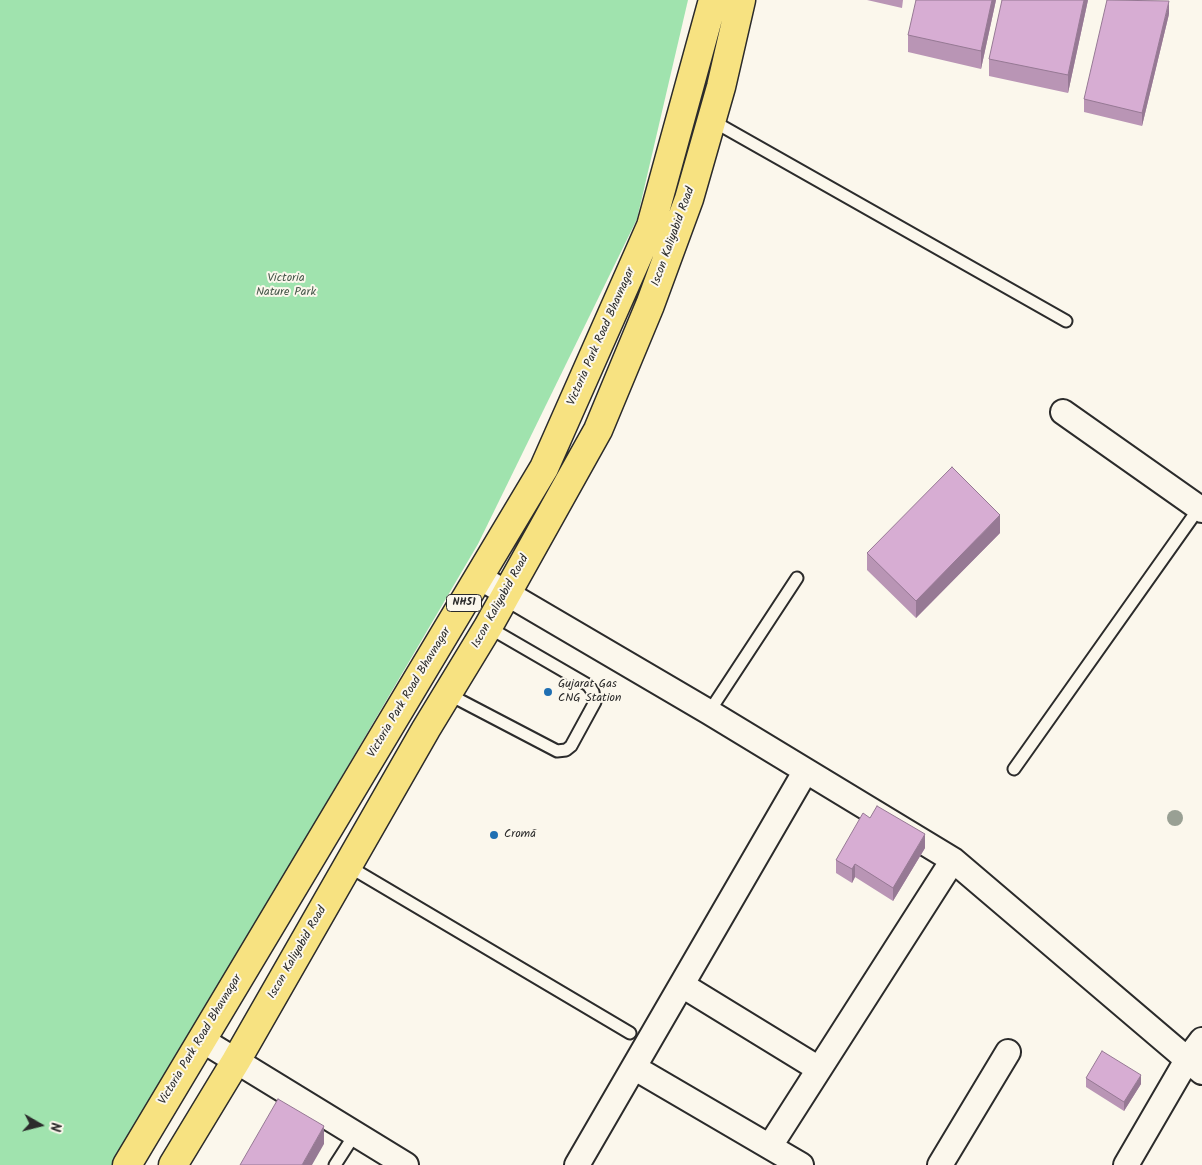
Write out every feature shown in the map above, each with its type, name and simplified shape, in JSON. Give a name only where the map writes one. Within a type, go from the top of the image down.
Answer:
[{"type":"highway","name":"Victoria Park Road Bhavnagar","points":[[126,1165],[544,468],[651,226],[713,0]]},
{"type":"highway","name":"Iscon Kaliyabid Road","points":[[174,1165],[426,729],[488,627],[598,430],[650,305],[689,198],[721,87],[741,0]]},
{"type":"highway","points":[[397,714],[426,729]]},
{"type":"street","points":[[1063,412],[1201,509]]},
{"type":"street","points":[[479,577],[709,712],[805,772],[953,860],[1195,1066]]},
{"type":"street","points":[[577,1165],[805,772]]},
{"type":"street","points":[[770,1146],[953,860]]},
{"type":"street","points":[[682,986],[819,1069]]},
{"type":"street","points":[[202,1040],[406,1165]]},
{"type":"street","points":[[1126,1165],[1195,1066],[1202,1040]]},
{"type":"street","points":[[940,1165],[1008,1052]]},
{"type":"street","points":[[635,1068],[801,1165]]},
{"type":"lane","points":[[711,120],[1066,321]]},
{"type":"lane","points":[[1014,769],[1201,509]]},
{"type":"lane","points":[[709,712],[797,578]]},
{"type":"lane","points":[[448,694],[557,751],[566,750],[571,746],[595,702],[593,692],[588,685],[488,627]]},
{"type":"lane","points":[[348,866],[630,1033]]},
{"type":"lane","points":[[337,1164],[355,1134]]},
{"type":"green space","name":"Victoria Nature Park","points":[[0,0],[688,0],[637,219],[478,544],[114,1165],[0,1165]]},
{"type":"building","points":[[916,0],[992,0],[981,51],[908,35]]},
{"type":"building","points":[[1002,0],[1084,0],[1068,75],[989,59]]},
{"type":"building","points":[[1107,0],[1169,1],[1142,113],[1084,99]]},
{"type":"building","points":[[952,467],[1000,515],[916,601],[867,553]]},
{"type":"building","points":[[877,806],[925,834],[893,888],[855,864],[852,869],[836,860],[863,813],[870,818]]},
{"type":"building","points":[[1102,1051],[1141,1075],[1124,1102],[1086,1078]]},
{"type":"building","points":[[278,1099],[324,1126],[302,1165],[240,1165]]},
{"type":"place","name":"Gujarat Gas CNG Station","points":[[548,692]]},
{"type":"place","name":"Cromā","points":[[494,835]]}]
